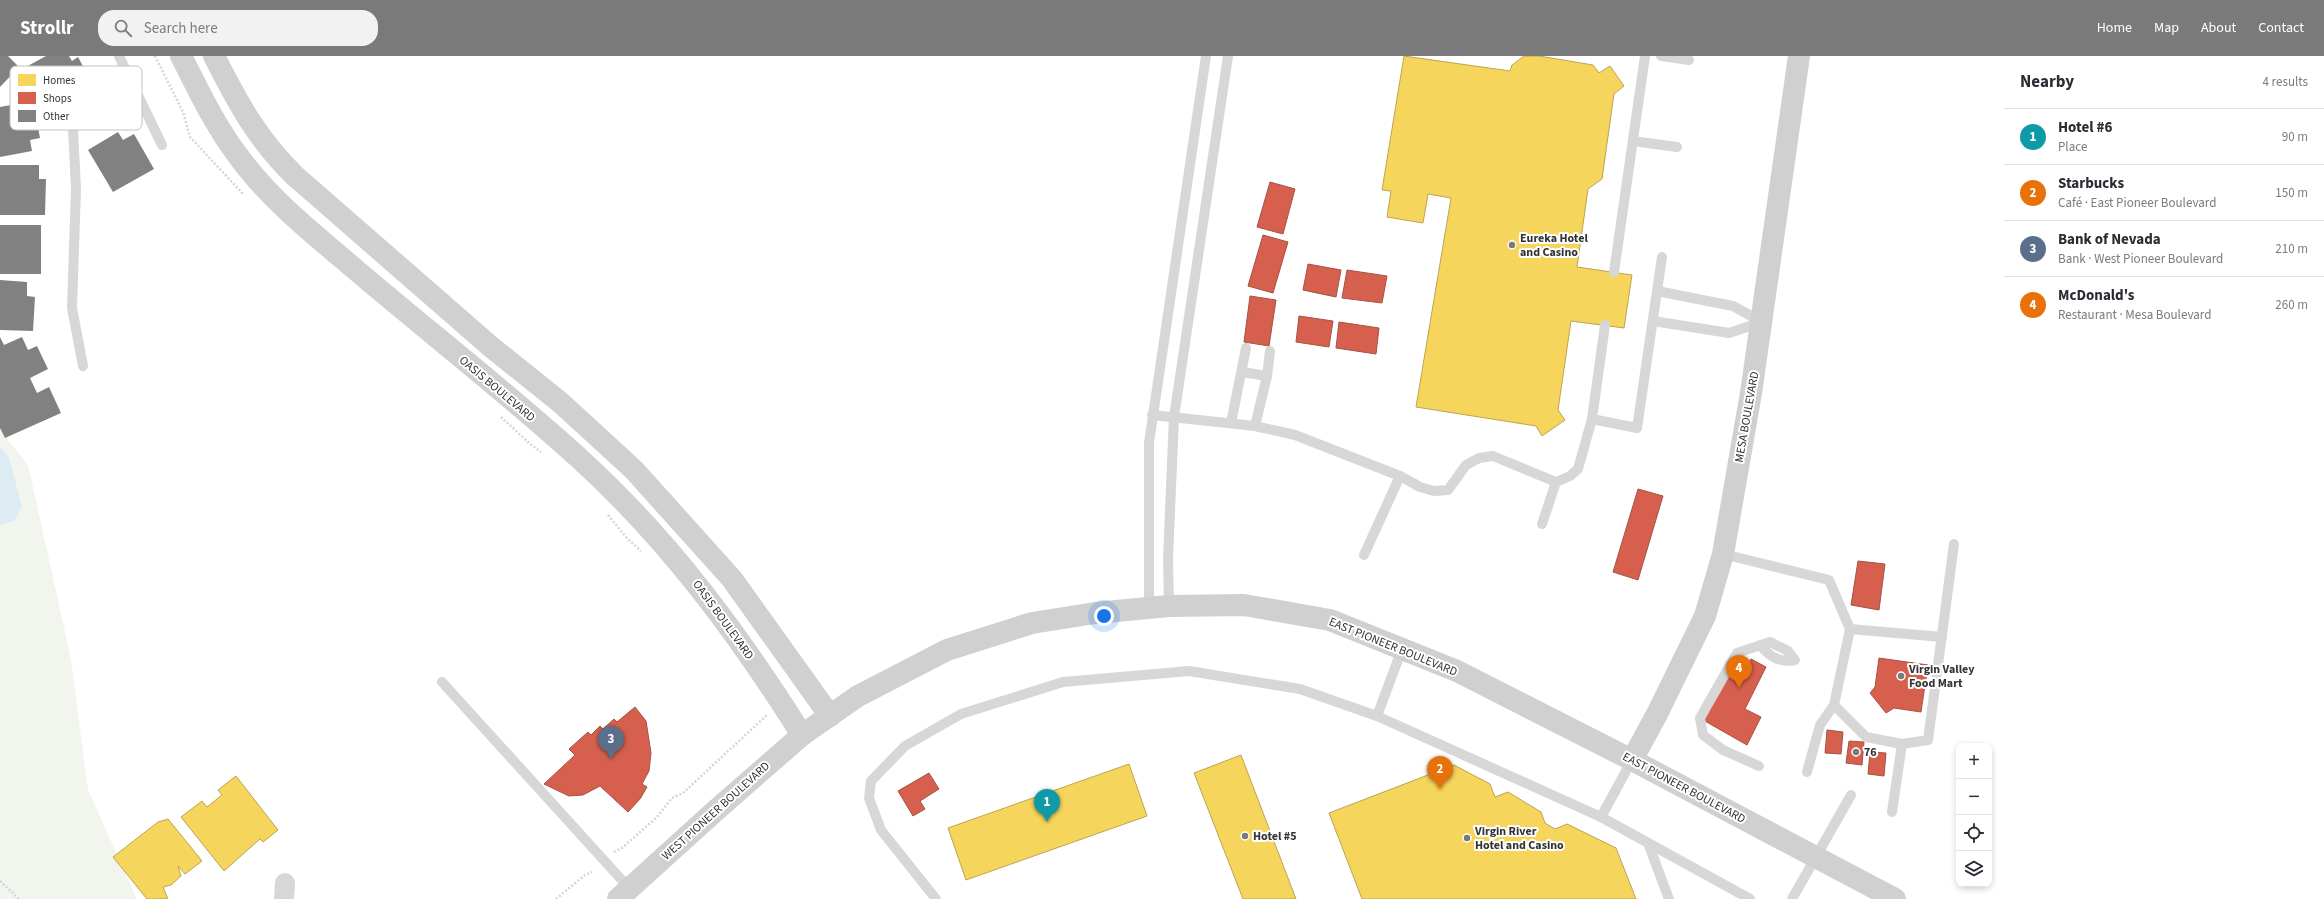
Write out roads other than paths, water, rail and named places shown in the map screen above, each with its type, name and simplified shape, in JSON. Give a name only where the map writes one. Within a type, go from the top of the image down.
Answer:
[{"type":"main road","name":"OASIS BOULEVARD","points":[[181,56],[215,124],[239,158],[263,185],[301,223],[543,427],[619,497],[701,589],[754,662],[816,726]]},
{"type":"main road","points":[[214,56],[241,110],[274,154],[295,176],[490,346],[561,403],[639,475],[732,578],[816,726]]},
{"type":"main road","name":"MESA BOULEVARD","points":[[1632,760],[1657,714],[1705,616],[1723,554],[1762,322],[1799,56]]},
{"type":"main road","name":"EAST PIONEER BOULEVARD","points":[[816,726],[858,696],[947,650],[1032,623],[1094,612],[1159,607],[1244,604],[1322,619],[1457,671],[1632,760],[1895,899]]},
{"type":"main road","name":"WEST PIONEER BOULEVARD","points":[[624,894],[714,812],[816,726]]},
{"type":"lane","points":[[119,56],[124,66]]},
{"type":"lane","points":[[1159,607],[1147,474],[1152,415],[1206,56]]},
{"type":"lane","points":[[1159,607],[1168,558],[1174,417],[1228,56]]},
{"type":"lane","points":[[1614,272],[1645,56]]},
{"type":"lane","points":[[1661,56],[1689,60]]},
{"type":"lane","points":[[142,104],[162,145]]},
{"type":"lane","points":[[73,130],[76,188],[72,308],[83,366]]},
{"type":"lane","points":[[1633,141],[1677,147]]},
{"type":"lane","points":[[1592,419],[1637,428],[1662,257]]},
{"type":"lane","points":[[1657,291],[1733,306],[1762,322]]},
{"type":"lane","points":[[1653,321],[1729,334],[1762,322]]},
{"type":"lane","points":[[1152,415],[1255,426],[1295,435],[1400,476],[1420,487],[1434,492],[1448,490],[1466,465],[1479,458],[1493,456],[1556,482],[1570,476],[1578,469],[1592,419],[1605,325]]},
{"type":"lane","points":[[1231,423],[1246,348]]},
{"type":"lane","points":[[1255,426],[1267,376],[1270,350]]},
{"type":"lane","points":[[1242,372],[1267,376]]},
{"type":"lane","points":[[1364,555],[1400,476]]},
{"type":"lane","points":[[1542,524],[1556,482]]},
{"type":"lane","points":[[1834,705],[1866,737],[1902,744],[1928,740],[1954,544]]},
{"type":"lane","points":[[1723,554],[1829,580],[1850,629],[1834,705],[1820,725],[1807,772]]},
{"type":"lane","points":[[1850,629],[1942,637]]},
{"type":"lane","points":[[1759,766],[1723,750],[1703,735],[1700,718],[1737,654],[1760,645],[1768,654],[1784,662],[1795,660]]},
{"type":"lane","points":[[1377,716],[1402,649]]},
{"type":"lane","points":[[936,899],[880,830],[869,798],[872,781],[905,746],[962,714],[1064,682],[1189,671],[1300,688],[1377,716],[1601,817],[1750,899]]},
{"type":"lane","points":[[442,682],[624,894]]},
{"type":"lane","points":[[1892,812],[1902,744]]},
{"type":"lane","points":[[1601,817],[1632,760]]},
{"type":"lane","points":[[1792,899],[1851,795]]},
{"type":"lane","points":[[1648,843],[1669,899]]},
{"type":"place","name":"Eureka Hotel and Casino","points":[[1512,245]]},
{"type":"place","name":"Virgin Valley Food Mart","points":[[1901,676]]},
{"type":"place","name":"McDonald's","points":[[1739,688]]},
{"type":"place","name":"76","points":[[1856,752]]},
{"type":"place","name":"Bank of Nevada","points":[[611,759]]},
{"type":"place","name":"Starbucks","points":[[1440,789]]},
{"type":"place","name":"Hotel #6","points":[[1047,822]]},
{"type":"place","name":"Hotel #5","points":[[1245,836]]},
{"type":"place","name":"Virgin River Hotel and Casino","points":[[1467,838]]}]
